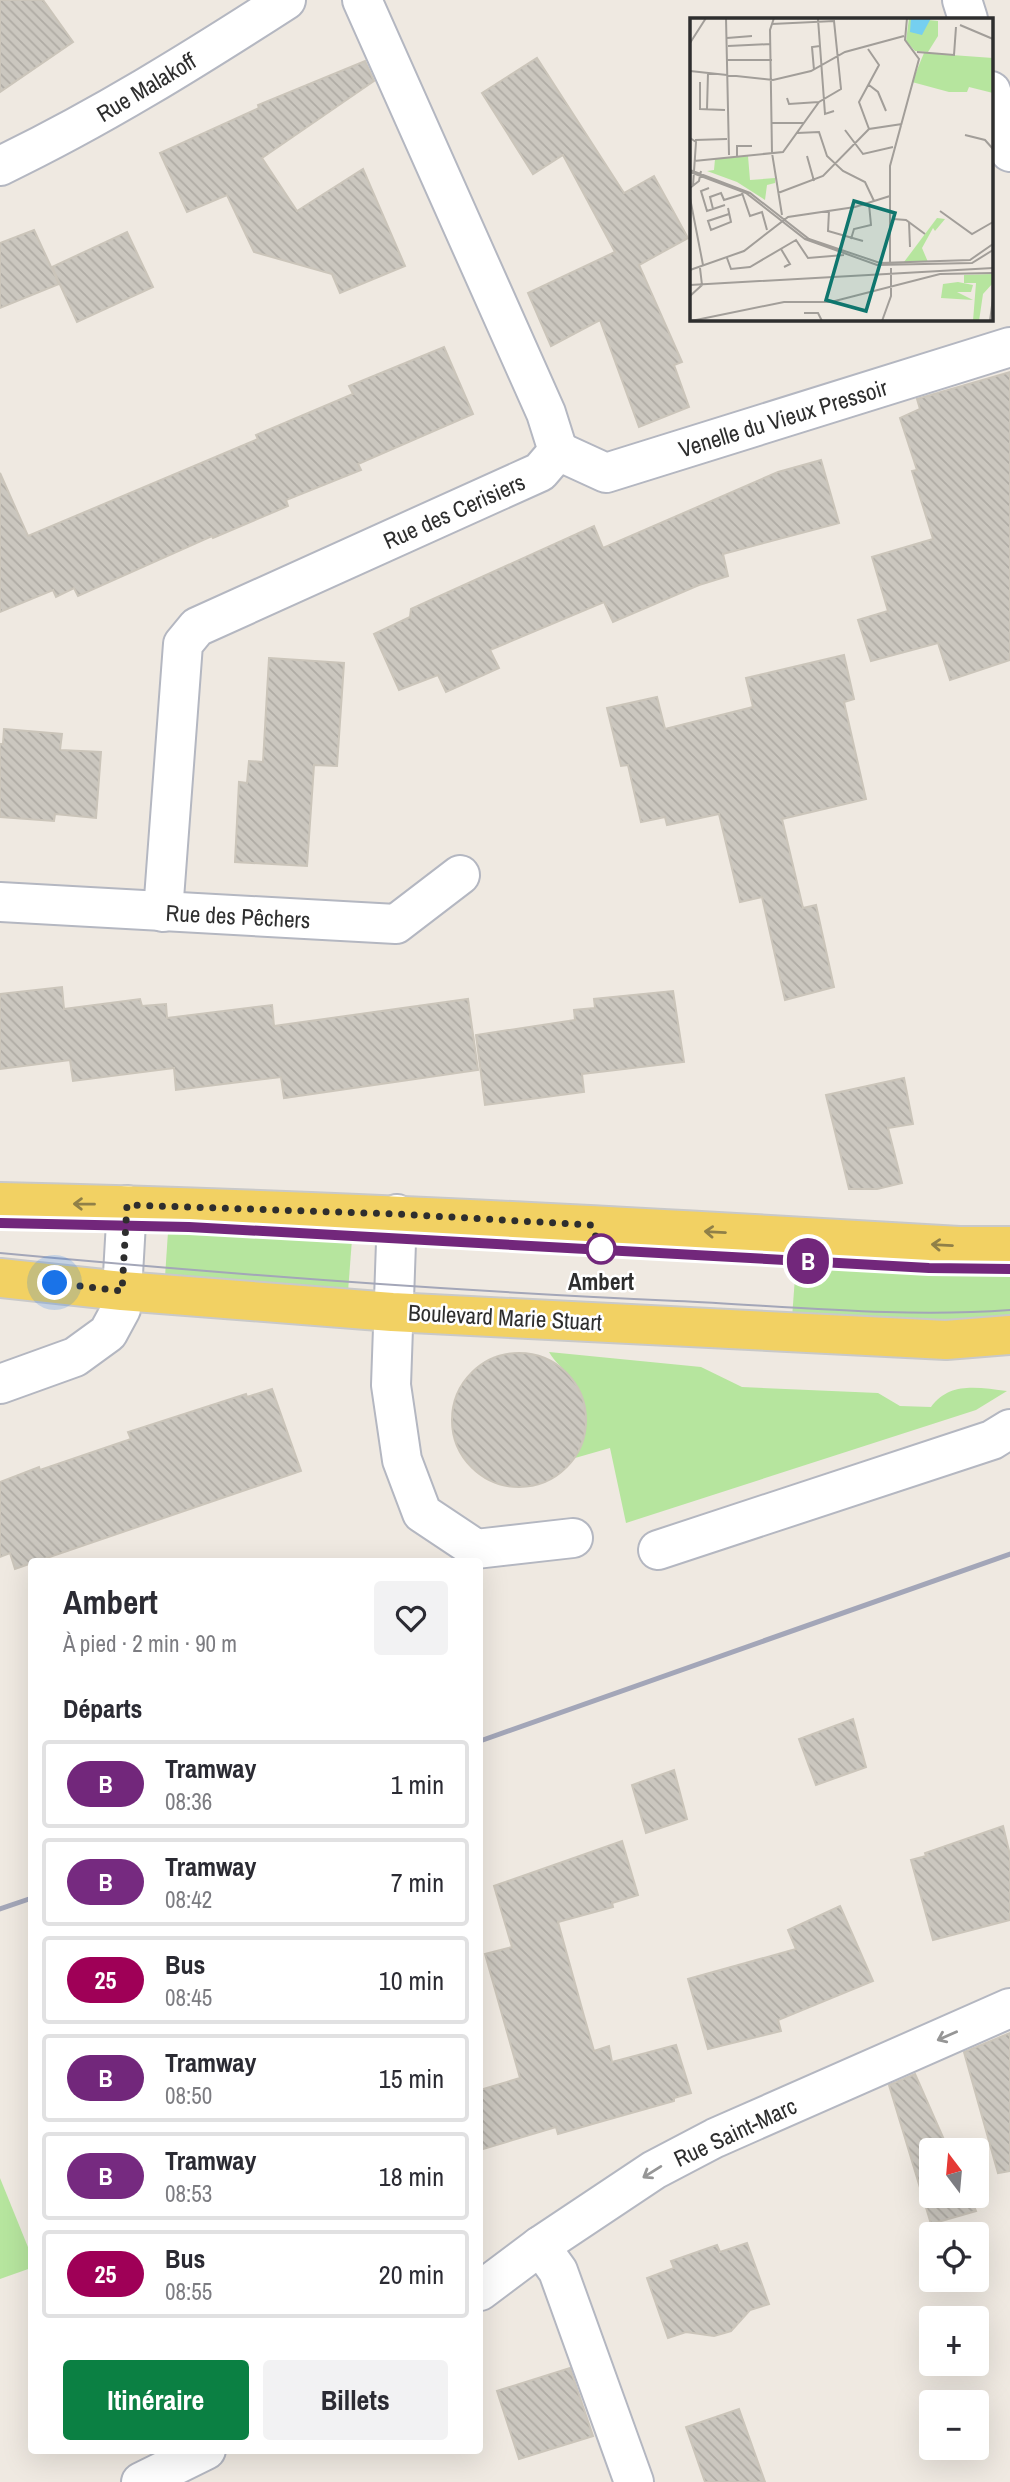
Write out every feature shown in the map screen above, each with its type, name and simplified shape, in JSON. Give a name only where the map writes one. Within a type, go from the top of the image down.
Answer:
[{"type":"main road","points":[[0,1202],[397,1214],[959,1246],[1010,1246]]},
{"type":"main road","name":"Boulevard Marie Stuart","points":[[0,1279],[392,1311],[946,1340],[1010,1335]]},
{"type":"street","name":"Rue Malakoff","points":[[0,166],[62,136],[163,79],[286,0]]},
{"type":"street","points":[[362,0],[545,413],[558,451]]},
{"type":"street","points":[[961,0],[968,18]]},
{"type":"street","points":[[992,94],[1010,151]]},
{"type":"street","name":"Venelle du Vieux Pressoir","points":[[558,451],[606,473],[1010,347]]},
{"type":"street","name":"Rue des Cerisiers","points":[[163,912],[183,644],[190,635],[197,627],[540,472],[558,451]]},
{"type":"street","name":"Rue des Pêchers","points":[[0,902],[396,924],[460,875]]},
{"type":"street","points":[[0,1384],[75,1357],[108,1333],[121,1309],[127,1205]]},
{"type":"street","points":[[397,1214],[391,1385],[402,1460],[422,1513],[476,1549],[573,1538]]},
{"type":"street","points":[[658,1550],[992,1440],[1010,1429]]},
{"type":"street","name":"Rue Saint-Marc","points":[[483,2287],[654,2170],[715,2138],[1010,2008]]},
{"type":"street","points":[[540,2246],[558,2271],[634,2482]]},
{"type":"street","points":[[141,2482],[198,2454]]},
{"type":"green space","points":[[169,1217],[353,1226],[348,1292],[165,1277]]},
{"type":"green space","points":[[797,1250],[1010,1258],[1010,1321],[792,1318]]},
{"type":"green space","points":[[549,1352],[701,1367],[742,1387],[878,1393],[900,1406],[931,1407],[947,1393],[966,1388],[1007,1391],[976,1410],[626,1523],[610,1448],[575,1458],[585,1427],[585,1408],[578,1388]]},
{"type":"green space","points":[[0,2178],[28,2247],[28,2269],[0,2279]]},
{"type":"building","points":[[0,0],[43,0],[73,42],[0,92]]},
{"type":"building","points":[[537,58],[624,193],[654,176],[688,238],[639,265],[682,362],[674,365],[689,407],[639,427],[600,320],[551,346],[528,293],[615,252],[563,155],[533,174],[482,93]]},
{"type":"building","points":[[365,61],[374,81],[262,158],[297,211],[363,169],[405,266],[340,293],[332,274],[254,252],[227,195],[187,212],[160,153],[259,108],[258,105]]},
{"type":"building","points":[[34,230],[59,284],[0,308],[0,243]]},
{"type":"building","points":[[127,232],[153,287],[77,322],[52,267]]},
{"type":"building","points":[[444,347],[473,414],[358,464],[361,470],[286,500],[288,506],[213,538],[212,536],[78,596],[74,588],[56,597],[53,590],[0,612],[0,473],[28,536],[258,439],[256,435],[353,394],[349,386]]},
{"type":"building","points":[[1010,372],[1010,660],[950,680],[938,643],[871,661],[858,620],[888,611],[872,557],[933,539],[912,471],[917,470],[900,418],[920,409],[917,399]]},
{"type":"building","points":[[821,460],[839,523],[723,554],[728,576],[699,585],[613,622],[604,602],[490,650],[499,668],[446,692],[438,675],[399,690],[374,634],[410,617],[411,609],[594,526],[603,548],[778,472]]},
{"type":"building","points":[[844,655],[854,699],[844,702],[866,799],[782,819],[803,908],[816,905],[834,987],[785,1000],[762,897],[740,902],[719,814],[667,825],[665,817],[641,822],[628,765],[621,766],[607,708],[657,697],[665,729],[753,707],[746,678]]},
{"type":"building","points":[[269,658],[344,663],[337,766],[314,765],[307,866],[235,862],[239,782],[247,783],[249,761],[263,762]]},
{"type":"building","points":[[4,729],[62,734],[60,750],[101,752],[96,818],[55,814],[54,821],[0,817],[0,744],[3,744]]},
{"type":"building","points":[[62,987],[64,1009],[140,999],[142,1006],[166,1004],[167,1018],[272,1005],[274,1026],[468,999],[478,1070],[284,1098],[281,1077],[176,1090],[174,1068],[73,1081],[70,1060],[0,1069],[0,994]]},
{"type":"building","points":[[673,991],[684,1062],[582,1074],[584,1092],[485,1105],[476,1035],[575,1020],[574,1010],[595,1008],[594,999]]},
{"type":"building","points":[[904,1078],[913,1124],[888,1128],[902,1183],[877,1189],[849,1189],[826,1095]]},
{"type":"building","points":[[519,1353],[545,1358],[567,1372],[581,1394],[586,1420],[581,1446],[567,1468],[545,1482],[519,1487],[493,1482],[471,1468],[457,1446],[452,1420],[457,1394],[471,1372],[493,1358]]},
{"type":"building","points":[[272,1389],[301,1471],[47,1558],[28,1558],[28,1564],[15,1569],[10,1553],[0,1557],[0,1482],[131,1439],[128,1432],[246,1394],[247,1397]]},
{"type":"building","points":[[853,1719],[866,1767],[816,1785],[799,1739]]},
{"type":"building","points":[[674,1770],[687,1819],[646,1833],[632,1785]]},
{"type":"building","points":[[1003,1826],[1010,1855],[1010,1920],[933,1940],[911,1860]]},
{"type":"building","points":[[622,1841],[638,1895],[612,1903],[613,1907],[558,1922],[594,2051],[609,2046],[612,2062],[676,2045],[691,2093],[674,2098],[674,2101],[558,2134],[556,2127],[483,2149],[483,2089],[520,2078],[485,1954],[512,1947],[494,1886]]},
{"type":"building","points":[[840,1906],[873,1981],[778,2020],[781,2031],[708,2049],[688,1979],[796,1949],[788,1930]]},
{"type":"building","points":[[1010,2033],[1010,2171],[998,2173],[964,2052]]},
{"type":"building","points":[[915,2074],[943,2138],[919,2138],[919,2184],[889,2085]]},
{"type":"building","points":[[926,2208],[975,2208],[976,2211],[938,2222],[930,2222]]},
{"type":"building","points":[[747,2243],[769,2304],[750,2310],[731,2331],[714,2336],[686,2332],[668,2338],[647,2278],[674,2268],[671,2261],[717,2245],[720,2252]]},
{"type":"building","points":[[570,2368],[593,2436],[519,2459],[497,2391]]},
{"type":"building","points":[[739,2409],[765,2482],[705,2482],[686,2427]]},
{"type":"tram line","points":[[0,1223],[189,1227],[929,1268],[1010,1269]]},
{"type":"tram line","name":"B","points":[[0,1223],[189,1227],[929,1268],[1010,1269]]},
{"type":"tram line","points":[[0,1253],[253,1275],[508,1292],[885,1312],[1010,1310]]},
{"type":"railway","points":[[483,1740],[1010,1554]]},
{"type":"railway","points":[[0,1909],[28,1899]]},
{"type":"place","name":"Ambert","points":[[601,1249]]},
{"type":"route","points":[[55,1283],[122,1291],[127,1205],[397,1214],[591,1225],[601,1249]]}]
